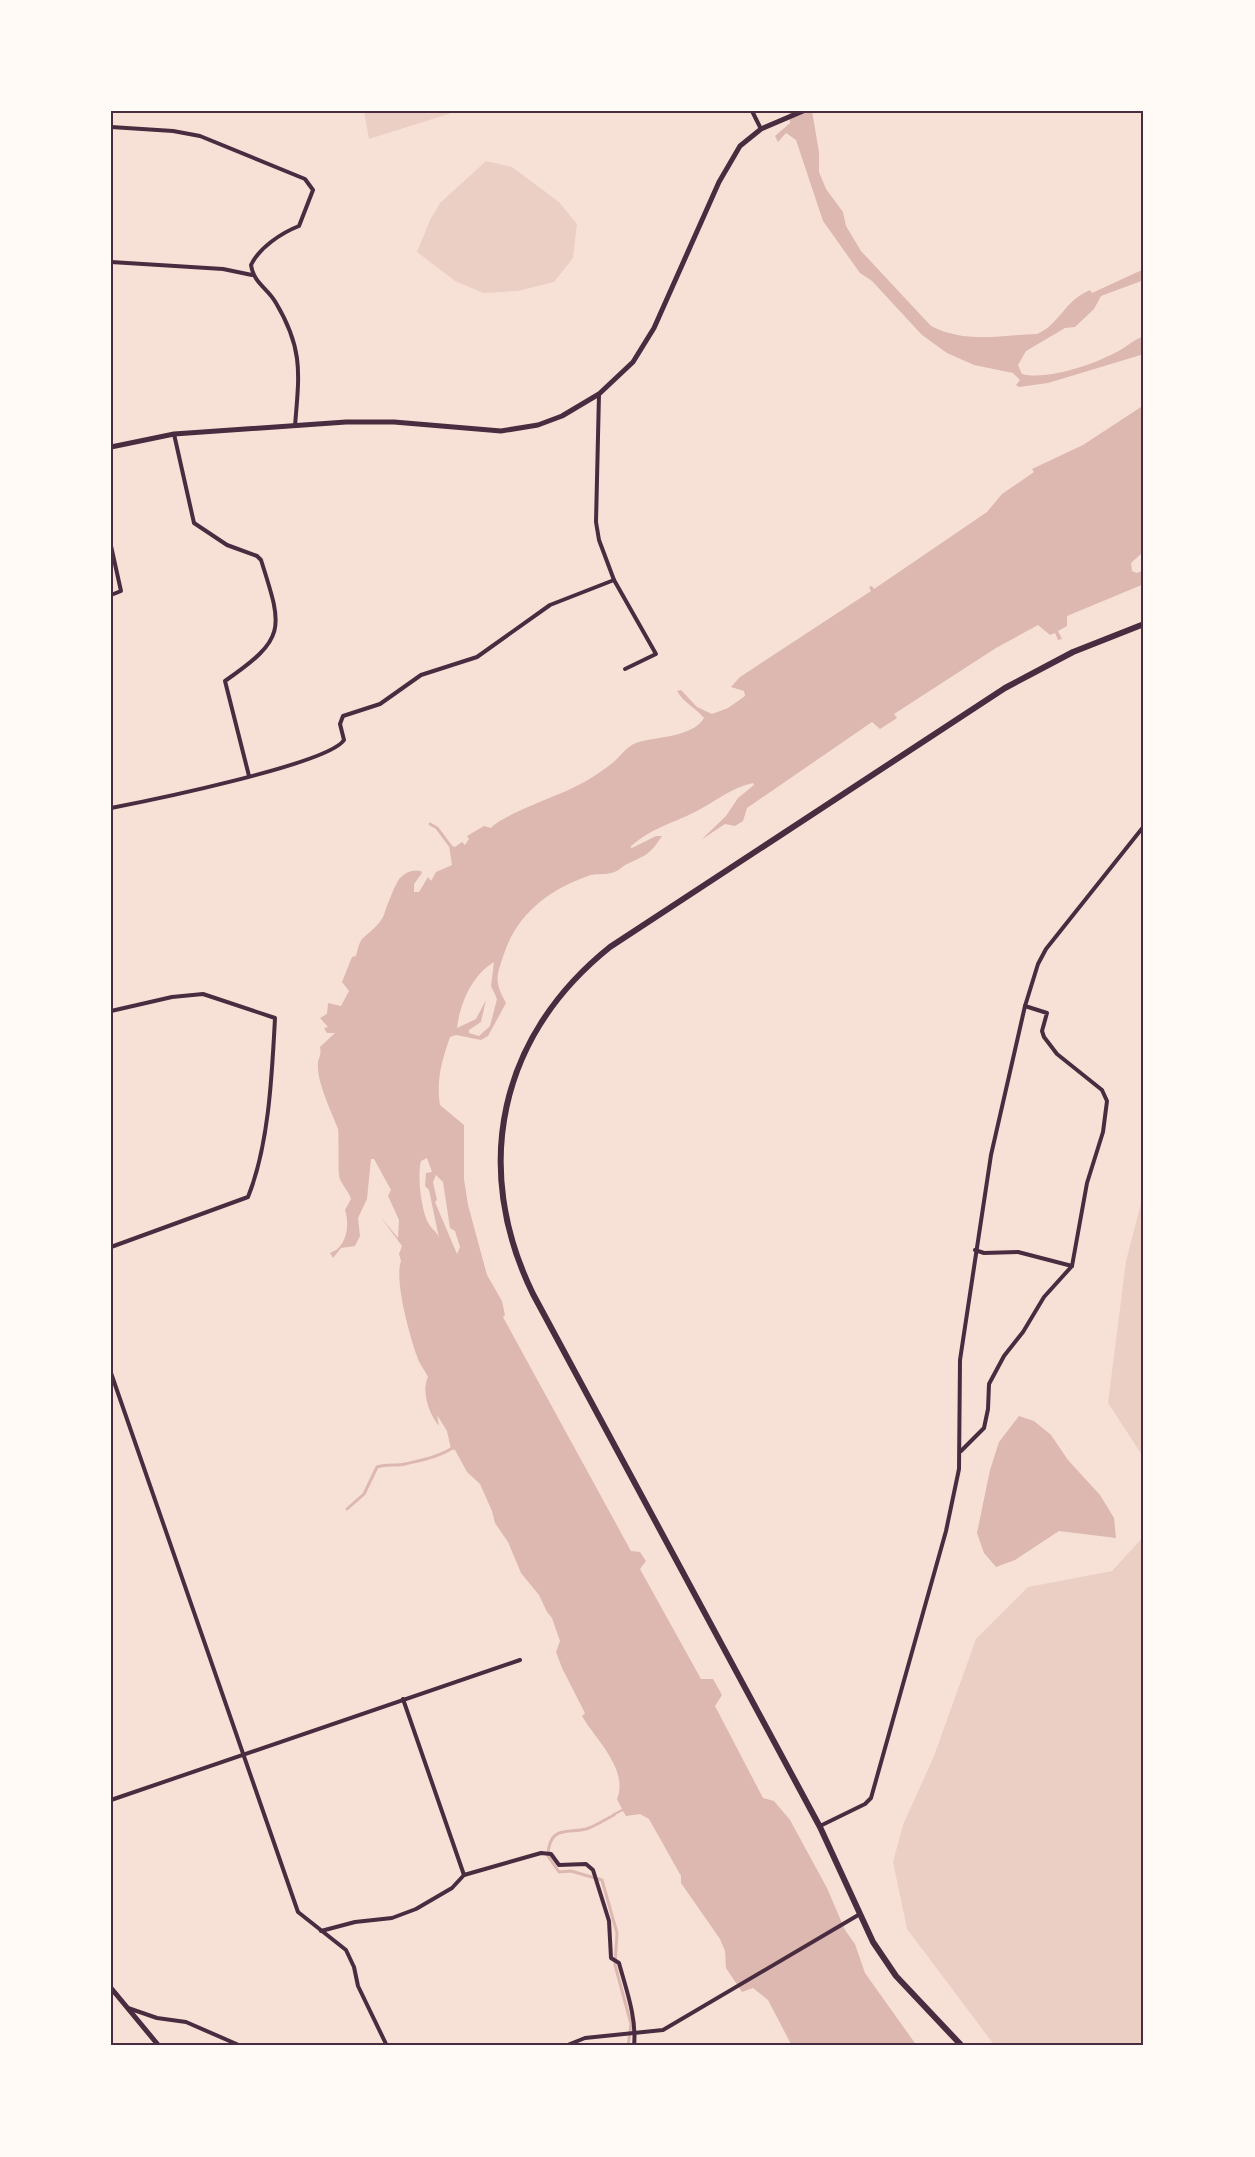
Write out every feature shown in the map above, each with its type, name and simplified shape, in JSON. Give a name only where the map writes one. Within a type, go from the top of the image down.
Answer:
[{"type":"main road","points":[[111,447],[174,434],[295,426],[369,422],[479,431],[511,430],[549,421],[599,394],[626,370],[654,328],[731,159],[745,141],[764,128],[803,111]]},
{"type":"main road","points":[[962,2046],[885,1960],[860,1914],[820,1827],[533,1294],[514,1253],[501,1187],[504,1119],[508,1100],[526,1050],[549,1010],[577,976],[610,947],[1005,688],[1072,652],[1144,624]]},
{"type":"main road","points":[[111,1988],[159,2046]]},
{"type":"street","points":[[752,111],[764,128]]},
{"type":"street","points":[[111,127],[173,131],[200,136],[305,179],[313,190],[299,226],[287,231],[255,256],[251,265],[252,275],[275,301],[296,345],[300,368],[295,426]]},
{"type":"street","points":[[111,262],[223,269],[252,275]]},
{"type":"street","points":[[599,394],[596,522],[599,540],[614,580],[656,654],[625,669]]},
{"type":"street","points":[[174,434],[194,523],[220,541],[257,556],[261,560],[276,615],[278,625],[273,639],[246,666],[225,681],[249,776]]},
{"type":"street","points":[[111,546],[121,591],[111,596]]},
{"type":"street","points":[[111,808],[249,776],[336,748],[344,740],[340,724],[343,716],[380,704],[421,675],[477,657],[550,605],[614,580]]},
{"type":"street","points":[[820,1827],[865,1804],[871,1798],[946,1531],[961,1452],[960,1360],[975,1250],[991,1155],[1025,1006],[1038,964],[1046,949],[1144,826]]},
{"type":"street","points":[[111,1011],[172,997],[203,994],[275,1018],[271,1087],[254,1180],[248,1197],[111,1247]]},
{"type":"street","points":[[961,1452],[984,1428],[988,1409],[989,1384],[1004,1356],[1023,1332],[1044,1297],[1072,1266],[1087,1183],[1104,1132],[1107,1101],[1102,1090],[1057,1054],[1044,1037],[1042,1031],[1047,1014],[1025,1006]]},
{"type":"street","points":[[975,1250],[984,1253],[1018,1252],[1072,1266]]},
{"type":"street","points":[[111,1373],[298,1912],[346,1950],[365,2002],[387,2046]]},
{"type":"street","points":[[111,1800],[520,1660]]},
{"type":"street","points":[[403,1699],[464,1875]]},
{"type":"street","points":[[320,1931],[355,1922],[392,1918],[452,1888],[464,1875],[541,1853],[551,1854],[559,1865],[586,1864],[593,1870],[609,1921],[612,1958],[619,1963],[635,2034],[634,2046]]},
{"type":"street","points":[[565,2046],[585,2038],[663,2030],[860,1914]]},
{"type":"street","points":[[127,2008],[157,2018],[186,2022],[241,2046]]},
{"type":"shaded area","points":[[364,111],[458,111],[369,139]]},
{"type":"shaded area","points":[[789,111],[812,111],[819,152],[819,172],[826,189],[843,212],[846,226],[861,251],[931,326],[944,332],[970,337],[1037,334],[1045,330],[1081,295],[1090,290],[1092,293],[1144,269],[1144,280],[1101,296],[1094,309],[1075,327],[1065,328],[1026,351],[1018,365],[1022,374],[1033,375],[1046,375],[1075,369],[1103,359],[1144,336],[1144,354],[1048,383],[1019,387],[1016,385],[1020,380],[1013,373],[974,365],[947,353],[922,335],[872,281],[860,273],[823,221],[796,140],[786,133],[778,142],[775,136],[790,123]]},
{"type":"shaded area","points":[[486,161],[512,167],[559,202],[577,224],[573,258],[554,282],[518,291],[483,293],[455,281],[417,252],[430,220],[440,203]]},
{"type":"shaded area","points":[[1144,405],[1144,513],[1141,521],[1144,524],[1144,551],[1131,563],[1132,571],[1137,573],[1144,570],[1144,584],[1067,616],[1067,626],[1058,631],[1062,639],[1058,640],[1055,633],[1050,635],[1038,625],[996,648],[894,714],[897,718],[880,729],[872,722],[747,808],[743,821],[735,826],[725,824],[701,840],[726,816],[738,798],[754,785],[753,783],[730,792],[695,812],[646,835],[630,847],[656,836],[662,836],[647,854],[616,872],[588,876],[549,895],[528,914],[511,937],[498,977],[499,989],[506,1003],[488,1036],[481,1040],[456,1035],[450,1037],[440,1070],[440,1105],[464,1125],[464,1179],[468,1205],[487,1275],[502,1301],[505,1315],[503,1317],[631,1551],[640,1552],[646,1561],[640,1569],[701,1679],[713,1679],[722,1695],[715,1706],[763,1798],[774,1801],[790,1820],[827,1888],[845,1930],[855,1944],[865,1973],[917,2046],[792,2046],[768,2000],[753,1988],[742,1992],[726,1968],[725,1951],[720,1939],[681,1883],[681,1876],[649,1819],[640,1814],[626,1816],[623,1811],[613,1816],[612,1814],[622,1809],[617,1799],[619,1788],[615,1766],[582,1716],[585,1713],[556,1652],[560,1641],[552,1618],[539,1595],[521,1573],[508,1542],[495,1523],[480,1484],[467,1472],[455,1450],[451,1449],[447,1431],[437,1415],[439,1426],[429,1409],[425,1389],[428,1377],[419,1362],[414,1347],[401,1294],[399,1254],[402,1246],[380,1216],[398,1238],[399,1220],[388,1196],[391,1190],[374,1159],[371,1159],[367,1199],[358,1218],[360,1236],[355,1246],[341,1248],[333,1258],[330,1253],[344,1241],[347,1228],[345,1210],[351,1199],[339,1178],[338,1129],[319,1075],[320,1047],[335,1033],[327,1033],[324,1028],[328,1027],[320,1018],[327,1014],[328,1003],[341,1006],[349,991],[342,982],[352,957],[356,956],[362,939],[382,919],[396,885],[405,874],[421,871],[422,873],[414,884],[414,892],[419,892],[428,877],[431,881],[436,872],[452,865],[449,845],[455,847],[462,842],[465,845],[469,839],[467,836],[484,826],[491,828],[512,814],[579,785],[614,762],[636,743],[682,733],[698,725],[704,718],[677,691],[681,690],[697,707],[712,714],[728,708],[745,696],[744,691],[731,687],[740,677],[871,591],[869,587],[872,586],[874,589],[987,512],[1002,494],[1034,472],[1032,469],[1083,445]],"holes":[[[494,962],[491,986],[497,999],[490,1026],[479,1036],[469,1033],[469,1030],[481,1022],[486,1000],[476,1019],[457,1028],[468,991],[479,975]],[[427,1158],[432,1172],[426,1173],[425,1186],[429,1190],[439,1238],[428,1222],[422,1205],[419,1175],[421,1161]],[[436,1175],[443,1182],[450,1228],[455,1231],[460,1247],[457,1254],[435,1202],[437,1200],[433,1182]]]},
{"type":"shaded area","points":[[1144,1192],[1144,1458],[1108,1403],[1126,1261]]},
{"type":"shaded area","points":[[1019,1416],[1034,1421],[1051,1435],[1068,1460],[1100,1495],[1114,1518],[1116,1538],[1059,1531],[1015,1560],[996,1567],[984,1553],[977,1533],[990,1470],[999,1442]]},
{"type":"shaded area","points":[[1144,1536],[1144,2046],[995,2046],[907,1929],[893,1862],[903,1825],[934,1756],[976,1639],[1028,1587],[1112,1571]]},
{"type":"waterway","points":[[430,824],[437,828],[452,848]]},
{"type":"waterway","points":[[347,1509],[364,1494],[377,1467],[424,1460],[454,1447]]},
{"type":"waterway","points":[[614,1815],[589,1828],[556,1834],[549,1846],[548,1856],[559,1872],[571,1871],[602,1880],[617,1933],[615,1965],[631,2024],[628,2046]]}]
